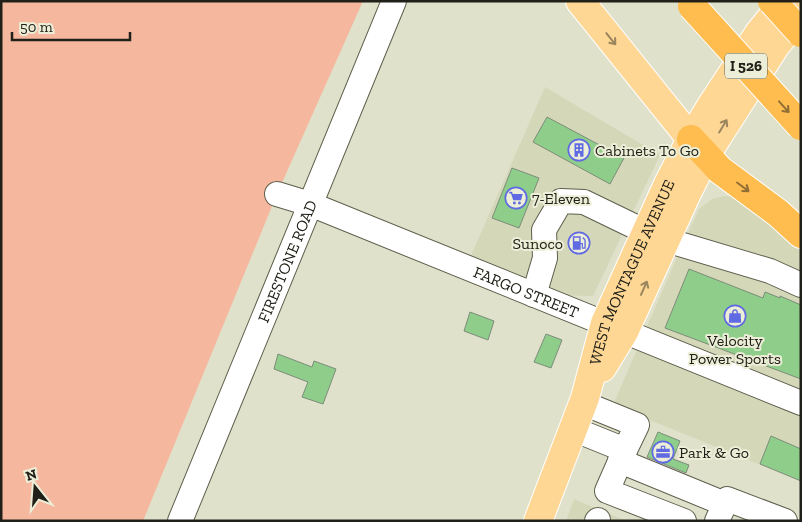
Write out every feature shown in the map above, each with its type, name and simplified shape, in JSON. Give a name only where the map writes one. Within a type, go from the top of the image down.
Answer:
[{"type":"highway","points":[[772,1],[801,33]]},
{"type":"highway","name":"I 526","points":[[690,4],[801,126]]},
{"type":"highway","points":[[699,147],[720,170],[778,213],[801,234]]},
{"type":"main road","points":[[580,1],[699,147]]},
{"type":"main road","name":"WEST MONTAGUE AVENUE","points":[[538,521],[584,400],[656,236],[699,147],[759,32],[786,1]]},
{"type":"main road","name":"WEST MONTAGUE AVENUE","points":[[699,147],[776,45],[801,16]]},
{"type":"street","name":"FIRESTONE ROAD","points":[[180,521],[394,1]]},
{"type":"street","name":"FARGO STREET","points":[[277,194],[310,204],[801,404]]},
{"type":"street","points":[[534,294],[545,258],[544,230],[561,201],[584,202],[656,236],[770,271],[801,285]]},
{"type":"street","points":[[584,400],[637,425],[607,490],[684,521]]},
{"type":"street","points":[[573,429],[721,512],[727,499],[785,521]]},
{"type":"shaded area","points":[[1,1],[363,1],[277,194],[143,521],[1,521]]},
{"type":"shaded area","points":[[545,87],[660,155],[593,296],[534,295],[466,267]]},
{"type":"shaded area","points":[[724,196],[743,200],[801,251],[801,479],[758,464],[613,405],[699,209],[712,199]]},
{"type":"shaded area","points":[[574,499],[626,521],[566,521]]},
{"type":"building","name":"Cabinets To Go","points":[[547,117],[624,158],[610,184],[533,142]]},
{"type":"building","name":"7-Eleven","points":[[512,168],[539,178],[519,228],[492,218]]},
{"type":"building","name":"Velocity Power Sports","points":[[689,269],[763,298],[765,292],[801,305],[801,379],[665,328]]},
{"type":"building","points":[[470,312],[494,321],[488,340],[464,331]]},
{"type":"building","points":[[546,334],[562,340],[551,368],[534,362]]},
{"type":"building","points":[[278,354],[312,367],[314,361],[336,369],[323,404],[302,397],[308,382],[274,369]]},
{"type":"building","name":"Park & Go","points":[[658,432],[680,441],[673,459],[689,465],[686,473],[647,457]]},
{"type":"building","points":[[771,436],[801,449],[801,481],[760,464]]},
{"type":"place","name":"Cabinets To Go","points":[[579,150]]},
{"type":"place","name":"7-Eleven","points":[[516,198]]},
{"type":"place","name":"Sunoco","points":[[579,243]]},
{"type":"place","name":"Velocity Power Sports","points":[[735,316]]},
{"type":"place","name":"Park & Go","points":[[663,452]]}]
